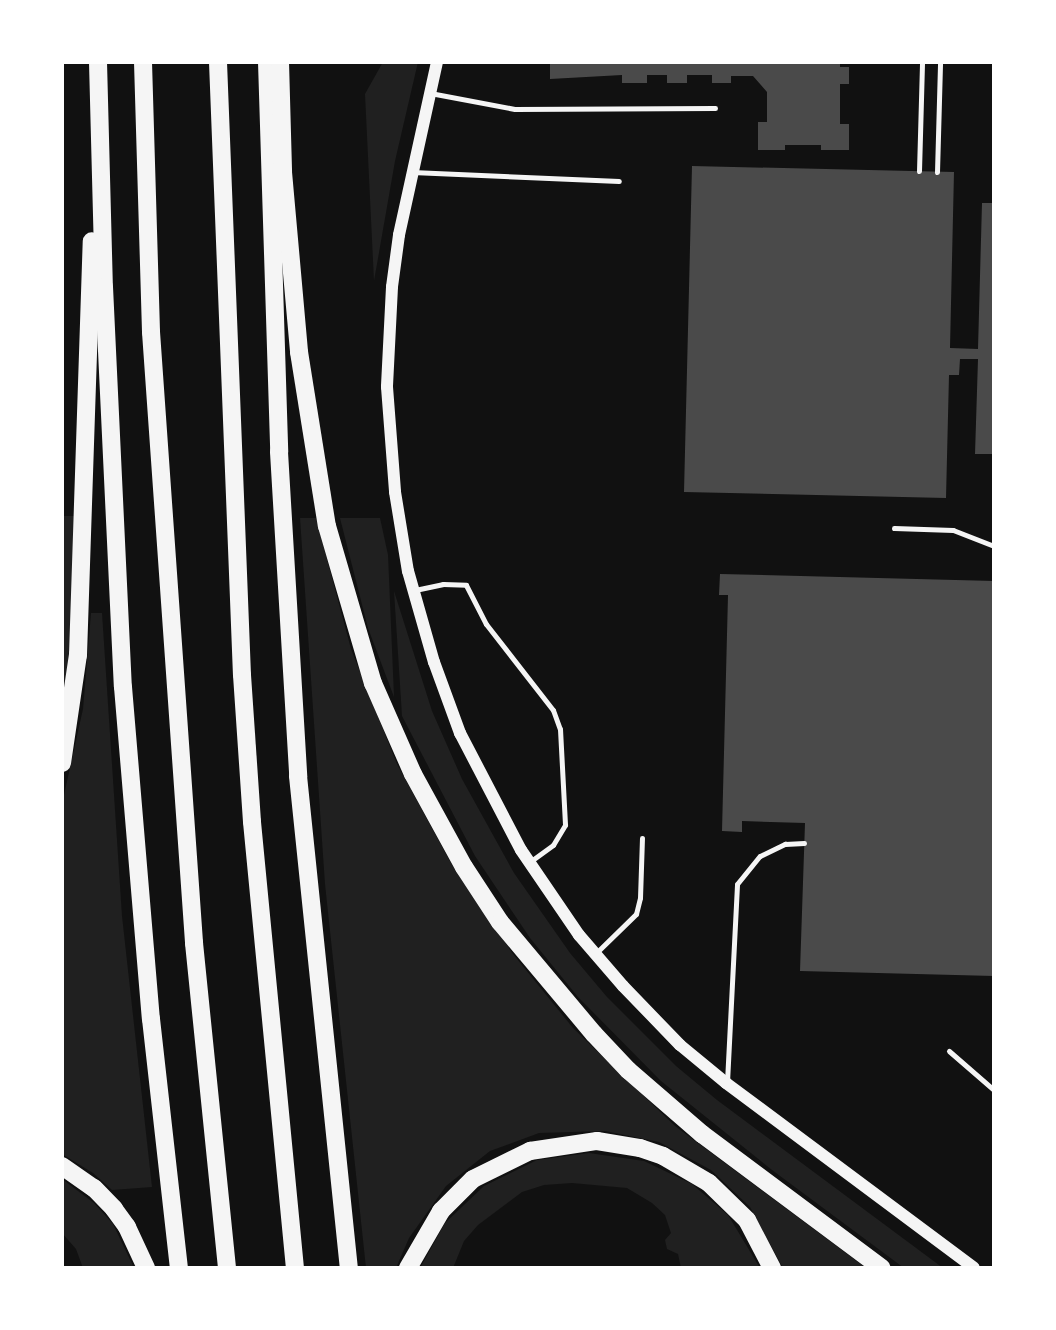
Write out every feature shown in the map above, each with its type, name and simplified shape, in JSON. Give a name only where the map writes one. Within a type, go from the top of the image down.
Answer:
[{"type":"highway","points":[[98,62],[98,135],[123,687],[150,1005],[179,1268]]},
{"type":"highway","points":[[143,62],[151,332],[194,943],[227,1268]]},
{"type":"highway","points":[[218,62],[242,675],[252,822],[295,1268]]},
{"type":"highway","points":[[267,62],[279,466],[297,761],[349,1268]]},
{"type":"highway","points":[[280,62],[283,172],[298,336],[327,526],[373,683],[413,774],[464,867],[500,922],[628,1070],[702,1134],[882,1268]]},
{"type":"highway","points":[[62,763],[78,655],[84,407],[98,135]]},
{"type":"highway","points":[[408,1268],[441,1211],[473,1179],[530,1151],[597,1141],[640,1148],[663,1156],[709,1183],[747,1220],[772,1268]]},
{"type":"highway","points":[[62,1166],[94,1188],[114,1209],[127,1227],[146,1268]]},
{"type":"street","points":[[437,62],[411,172],[392,287],[387,387],[395,492],[413,590],[460,733],[496,807],[529,862],[595,954],[680,1045],[726,1083],[974,1268]]},
{"type":"lane","points":[[919,171],[922,62]]},
{"type":"lane","points":[[937,172],[940,62]]},
{"type":"lane","points":[[429,92],[515,109],[715,108]]},
{"type":"lane","points":[[411,172],[619,181]]},
{"type":"lane","points":[[894,528],[953,530],[994,546]]},
{"type":"lane","points":[[413,590],[443,584],[466,585],[486,624],[553,710],[560,729],[565,825],[553,845],[529,862]]},
{"type":"lane","points":[[595,954],[636,914],[640,898],[642,838]]},
{"type":"lane","points":[[726,1083],[737,884],[760,856],[785,844],[804,843]]},
{"type":"lane","points":[[949,1051],[994,1090]]},
{"type":"shaded area","points":[[383,62],[418,62],[395,161],[374,281],[365,94]]},
{"type":"shaded area","points":[[62,516],[74,516],[71,629],[62,723]]},
{"type":"shaded area","points":[[300,518],[316,518],[351,649],[397,764],[452,865],[513,954],[573,1028],[675,1126],[866,1268],[783,1268],[750,1207],[711,1170],[659,1142],[605,1131],[539,1133],[490,1151],[446,1186],[409,1238],[396,1268],[366,1268],[325,884]]},
{"type":"shaded area","points":[[340,518],[380,518],[388,555],[394,697],[368,628]]},
{"type":"shaded area","points":[[394,591],[432,711],[462,779],[514,873],[570,953],[607,997],[676,1066],[943,1268],[904,1268],[772,1170],[661,1081],[578,997],[530,938],[475,856],[402,716]]},
{"type":"shaded area","points":[[91,613],[102,613],[122,916],[152,1187],[112,1190],[93,1173],[62,1154],[62,804],[83,709]]},
{"type":"shaded area","points":[[589,1153],[644,1161],[692,1184],[728,1215],[760,1268],[681,1268],[678,1254],[667,1249],[665,1240],[671,1233],[665,1215],[652,1203],[627,1188],[572,1183],[544,1185],[522,1192],[478,1225],[464,1241],[453,1268],[420,1268],[445,1223],[484,1186],[537,1160]]},
{"type":"shaded area","points":[[62,1179],[94,1203],[113,1224],[134,1268],[83,1268],[76,1249],[62,1233]]},
{"type":"building","points":[[550,62],[840,62],[840,67],[849,67],[849,84],[840,84],[840,124],[849,124],[849,150],[821,150],[821,145],[785,145],[785,150],[758,150],[758,122],[767,122],[767,92],[753,76],[731,76],[731,83],[712,83],[712,75],[687,75],[687,83],[667,83],[667,75],[647,75],[647,83],[622,83],[622,75],[550,79]]},
{"type":"building","points":[[692,166],[954,172],[950,348],[978,349],[982,203],[994,203],[994,454],[975,454],[978,359],[960,359],[959,375],[949,375],[946,498],[684,492]]},
{"type":"building","points":[[720,574],[994,581],[994,976],[800,971],[805,823],[742,821],[742,832],[722,831],[728,595],[719,595]]}]
